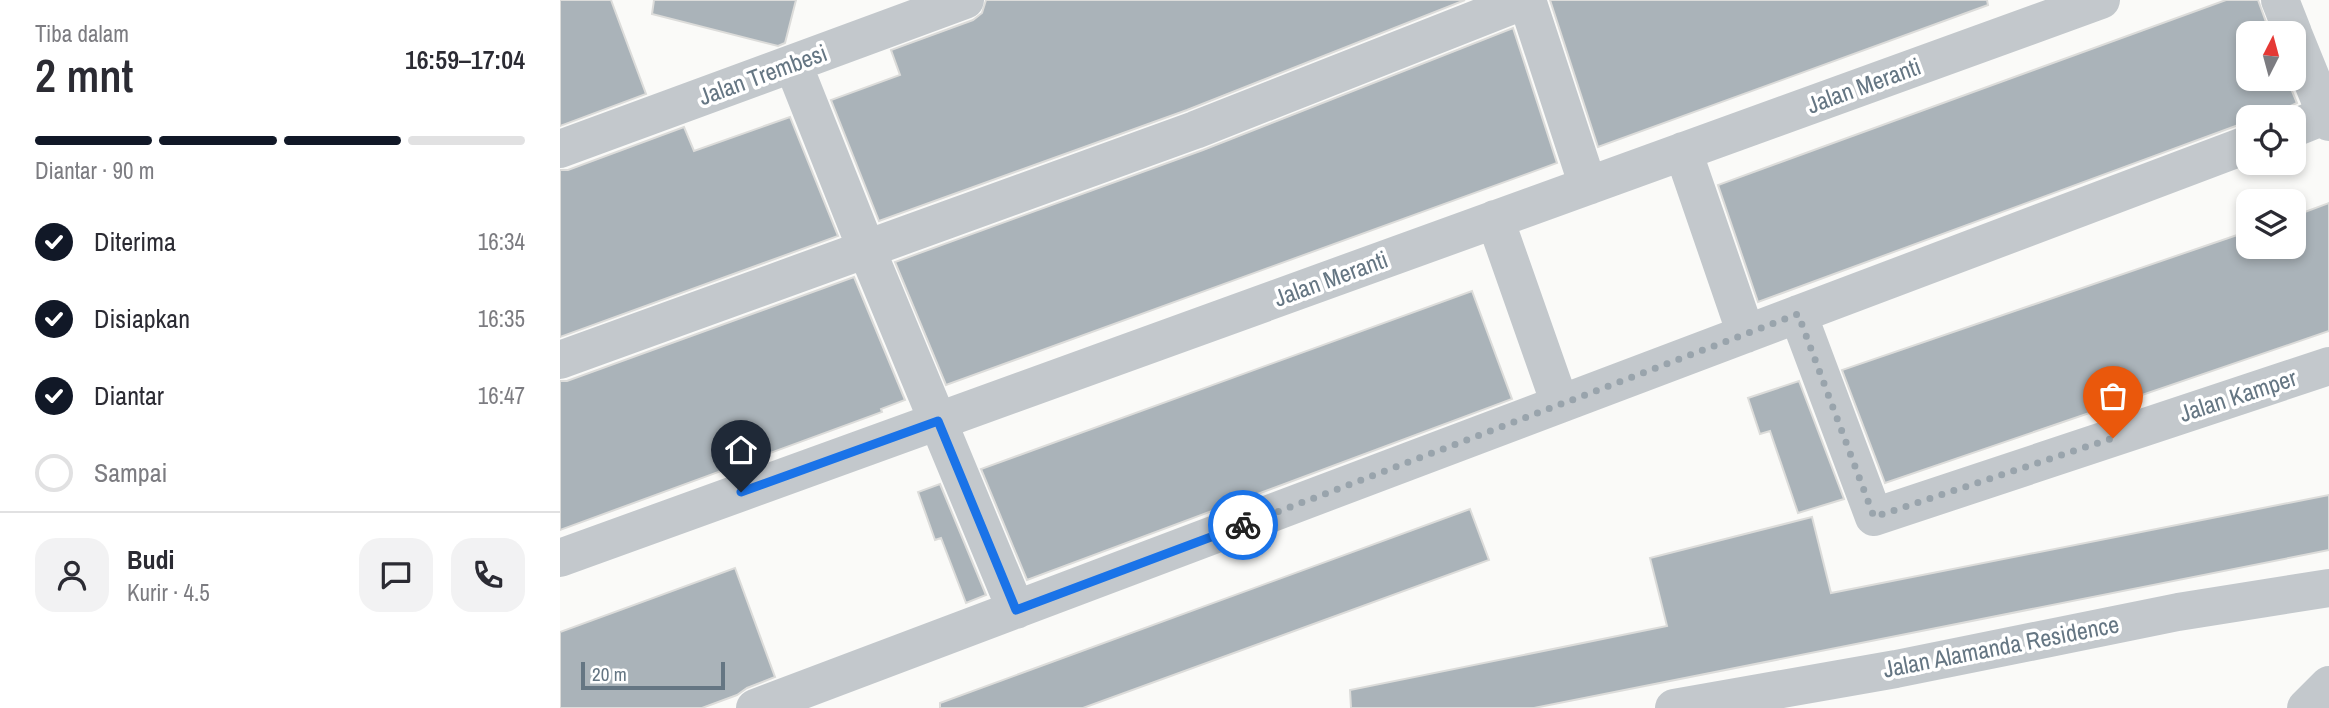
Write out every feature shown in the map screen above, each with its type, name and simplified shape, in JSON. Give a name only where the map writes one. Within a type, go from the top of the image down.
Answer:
[{"type":"street","name":"Jalan Trembesi","points":[[560,149],[965,0]]},
{"type":"street","points":[[560,360],[1195,130],[1526,0],[1588,186]]},
{"type":"street","name":"Jalan Meranti","points":[[560,558],[2101,0]]},
{"type":"street","points":[[2280,0],[2288,21]]},
{"type":"street","points":[[793,64],[1016,610]]},
{"type":"street","points":[[2306,74],[2320,120]]},
{"type":"street","points":[[755,708],[819,697],[1016,610],[2236,149]]},
{"type":"street","points":[[1683,151],[1746,334]]},
{"type":"street","points":[[1495,219],[1560,404]]},
{"type":"street","name":"Jalan Kamper","points":[[1798,314],[1874,517],[2329,366]]},
{"type":"street","name":"Jalan Alamanda Residence","points":[[1674,708],[1896,669],[2178,612],[2329,588]]},
{"type":"street","points":[[2306,708],[2329,685]]},
{"type":"building","points":[[560,0],[611,0],[646,94],[560,126]]},
{"type":"building","points":[[654,0],[796,0],[785,43],[778,46],[652,14]]},
{"type":"building","points":[[986,0],[1465,0],[1187,110],[879,221],[831,100],[900,75],[891,50],[973,20],[982,13]]},
{"type":"building","points":[[1550,0],[1987,0],[1988,5],[1598,147]]},
{"type":"building","points":[[2226,0],[2258,0],[2266,21],[2236,21],[2236,91],[2292,91],[2297,103],[2236,105],[2236,126],[1758,302],[1718,185]]},
{"type":"building","points":[[1513,28],[1557,163],[946,385],[895,262],[1203,150]]},
{"type":"building","points":[[790,117],[838,236],[560,337],[560,170],[568,170],[684,127],[694,151]]},
{"type":"building","points":[[2329,203],[2329,331],[1885,483],[1842,370],[2236,235],[2236,259],[2306,259],[2306,212]]},
{"type":"building","points":[[854,277],[905,400],[881,409],[882,412],[560,530],[560,381],[567,381]]},
{"type":"building","points":[[1472,291],[1512,399],[1027,580],[981,469]]},
{"type":"building","points":[[1799,381],[1844,499],[1798,513],[1770,431],[1760,434],[1748,398]]},
{"type":"building","points":[[940,484],[986,595],[966,603],[941,538],[935,540],[918,492]]},
{"type":"building","points":[[2329,495],[2329,550],[1534,708],[1351,708],[1350,690],[1667,626],[1650,558],[1812,517],[1831,593]]},
{"type":"building","points":[[1470,509],[1489,560],[1083,708],[940,708],[940,703]]},
{"type":"building","points":[[735,568],[775,677],[702,708],[560,708],[560,632]]},
{"type":"way so far","points":[[1243,525],[1798,314],[1874,517],[2113,438]]},
{"type":"route","points":[[741,492],[938,421],[1016,610],[1243,525]]}]
